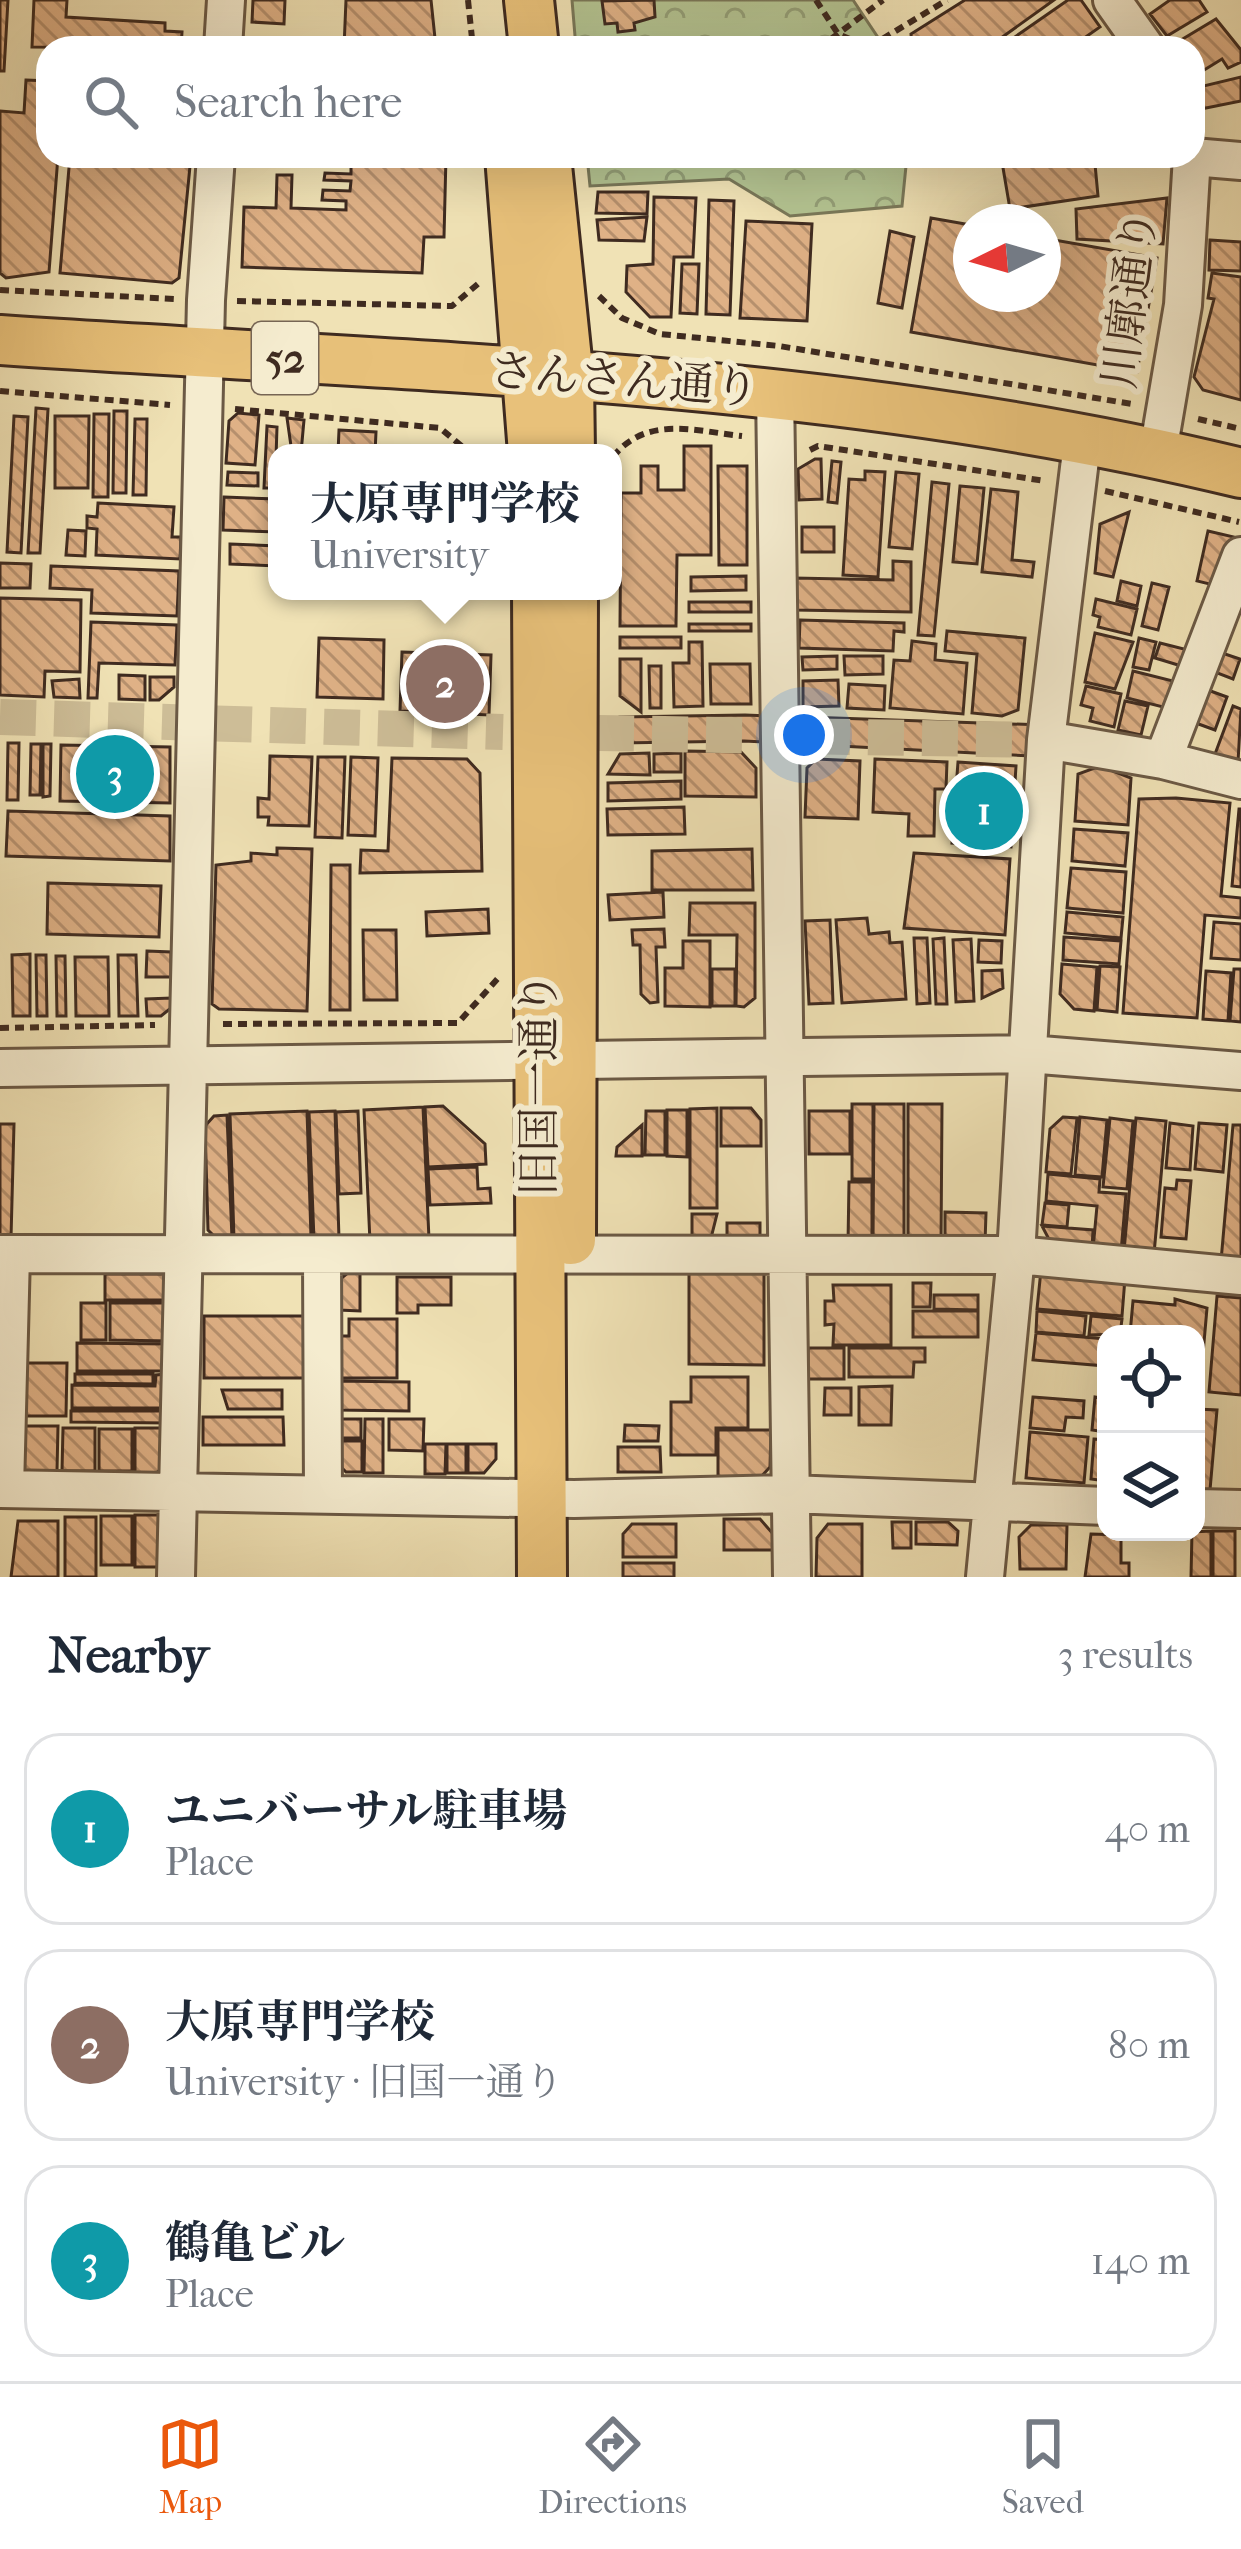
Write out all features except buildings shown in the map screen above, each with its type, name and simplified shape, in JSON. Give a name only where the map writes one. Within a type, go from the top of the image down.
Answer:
[{"type":"main road","points":[[496,0],[500,36]]},
{"type":"main road","points":[[529,0],[533,36]]},
{"type":"main road","points":[[512,168],[549,377],[568,444]]},
{"type":"main road","points":[[535,444],[549,377],[545,168]]},
{"type":"main road","name":"さんさん通り","points":[[0,340],[775,390],[1083,434],[1162,432],[1241,472]]},
{"type":"main road","name":"旧国一通り","points":[[537,600],[557,1057]]},
{"type":"main road","name":"旧国一通り","points":[[573,600],[554,1257],[558,1499],[576,1577]]},
{"type":"main road","name":"旧国一通り","points":[[542,1577],[558,1499]]},
{"type":"street","points":[[224,36],[226,0]]},
{"type":"street","points":[[1112,0],[1138,36]]},
{"type":"street","points":[[1205,158],[1241,161]]},
{"type":"street","points":[[176,1577],[215,168]]},
{"type":"street","name":"川廓通り","points":[[1162,432],[1183,305],[1192,168]]},
{"type":"street","points":[[775,390],[792,1577]]},
{"type":"street","points":[[985,1577],[1016,1255],[1046,740],[1083,434]]},
{"type":"street","points":[[1163,760],[1241,556]]},
{"type":"street","points":[[1046,740],[1163,760],[1241,780]]},
{"type":"street","points":[[0,1068],[1028,1054],[1241,1071]]},
{"type":"street","points":[[1097,1506],[789,1494],[558,1499],[3,1489],[5,1254],[1016,1255],[1241,1276]]},
{"type":"street","points":[[322,1257],[322,1492]]},
{"type":"street","points":[[1205,1508],[1241,1509]]},
{"type":"path","points":[[468,0],[472,36]]},
{"type":"path","points":[[816,0],[843,36]]},
{"type":"path","points":[[835,36],[883,0]]},
{"type":"path","points":[[887,36],[947,0]]},
{"type":"path","points":[[591,277],[598,294],[622,318],[659,334],[1083,392],[1162,432],[1241,429]]},
{"type":"path","points":[[224,300],[452,306],[482,281]]},
{"type":"path","points":[[0,290],[179,300]]},
{"type":"path","points":[[0,391],[185,407]]},
{"type":"path","points":[[226,408],[440,428],[459,444]]},
{"type":"path","points":[[622,446],[656,427],[746,437]]},
{"type":"path","points":[[795,456],[818,446],[1077,485],[1241,523]]},
{"type":"path","points":[[0,1028],[458,1023],[507,968]]},
{"type":"green space","points":[[572,0],[853,0],[877,36],[575,36]]},
{"type":"green space","points":[[588,168],[906,168],[902,206],[790,216],[729,179],[590,186]]},
{"type":"tunnel","points":[[0,717],[503,732]]},
{"type":"tunnel","points":[[598,733],[1046,740]]},
{"type":"place","name":"大原専門学校","points":[[445,684]]},
{"type":"place","name":"鶴亀ビル","points":[[115,774]]},
{"type":"place","name":"ユニバーサル駐車場","points":[[984,811]]}]
